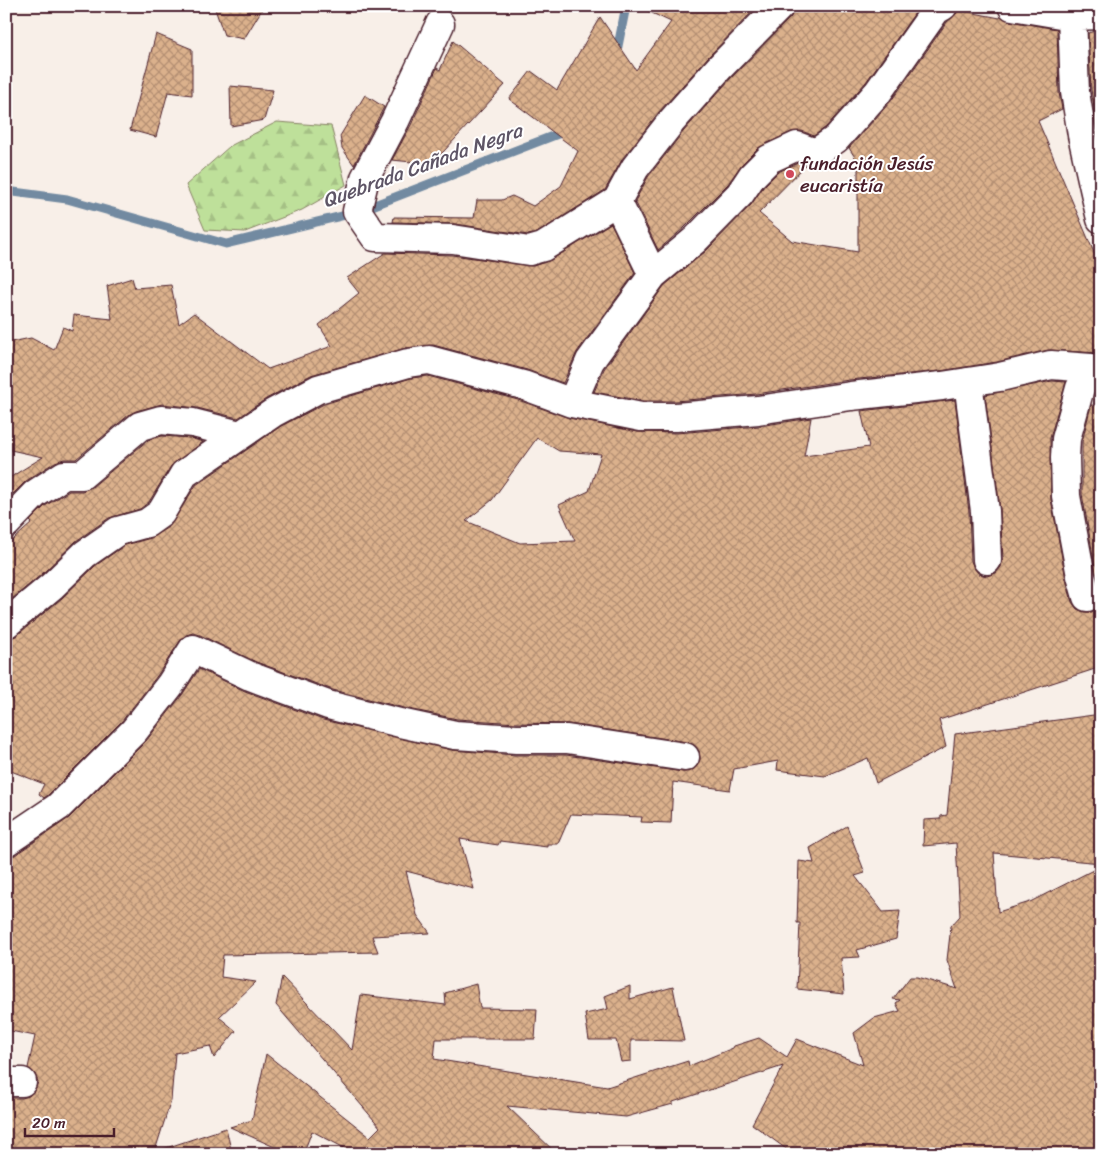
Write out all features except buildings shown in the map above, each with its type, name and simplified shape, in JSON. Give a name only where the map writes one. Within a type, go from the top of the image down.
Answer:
[{"type":"street","points":[[440,24],[395,121],[365,178],[357,211],[375,237],[453,238],[529,251],[543,247],[616,201],[634,168],[671,122],[780,6]]},
{"type":"street","points":[[572,403],[590,361],[653,275],[695,240],[740,194],[752,176],[769,160],[797,146],[813,152],[820,150],[836,139],[878,92],[936,10],[943,6]]},
{"type":"street","points":[[1012,6],[1101,15]]},
{"type":"street","points":[[1071,11],[1077,100],[1082,135],[1101,219]]},
{"type":"street","points":[[616,201],[653,275]]},
{"type":"street","points":[[6,624],[52,586],[85,554],[118,531],[147,524],[161,513],[184,474],[273,413],[318,388],[408,363],[429,360],[524,385],[572,403],[641,417],[676,417],[758,410],[851,396],[942,386],[1000,377],[1051,365],[1096,369]]},
{"type":"street","points":[[1087,598],[1066,496],[1065,458],[1066,439],[1080,388],[1096,369]]},
{"type":"street","points":[[968,382],[985,511],[987,560]]},
{"type":"street","points":[[6,524],[35,494],[64,475],[82,475],[140,426],[161,420],[193,423],[240,435]]},
{"type":"street","points":[[6,842],[58,807],[134,731],[170,685],[193,649],[250,676],[328,704],[400,723],[455,735],[516,739],[567,739],[685,757]]},
{"type":"green space","points":[[277,122],[331,126],[346,185],[302,210],[245,232],[205,230],[186,185],[230,146]]},
{"type":"waterway","name":"Quebrada Cañada Negra","points":[[616,56],[626,6]]},
{"type":"waterway","name":"Quebrada Cañada Negra","points":[[6,191],[67,199],[226,244],[354,213],[563,132],[566,128]]},
{"type":"place","name":"fundación Jesús eucaristía","points":[[790,174]]}]
